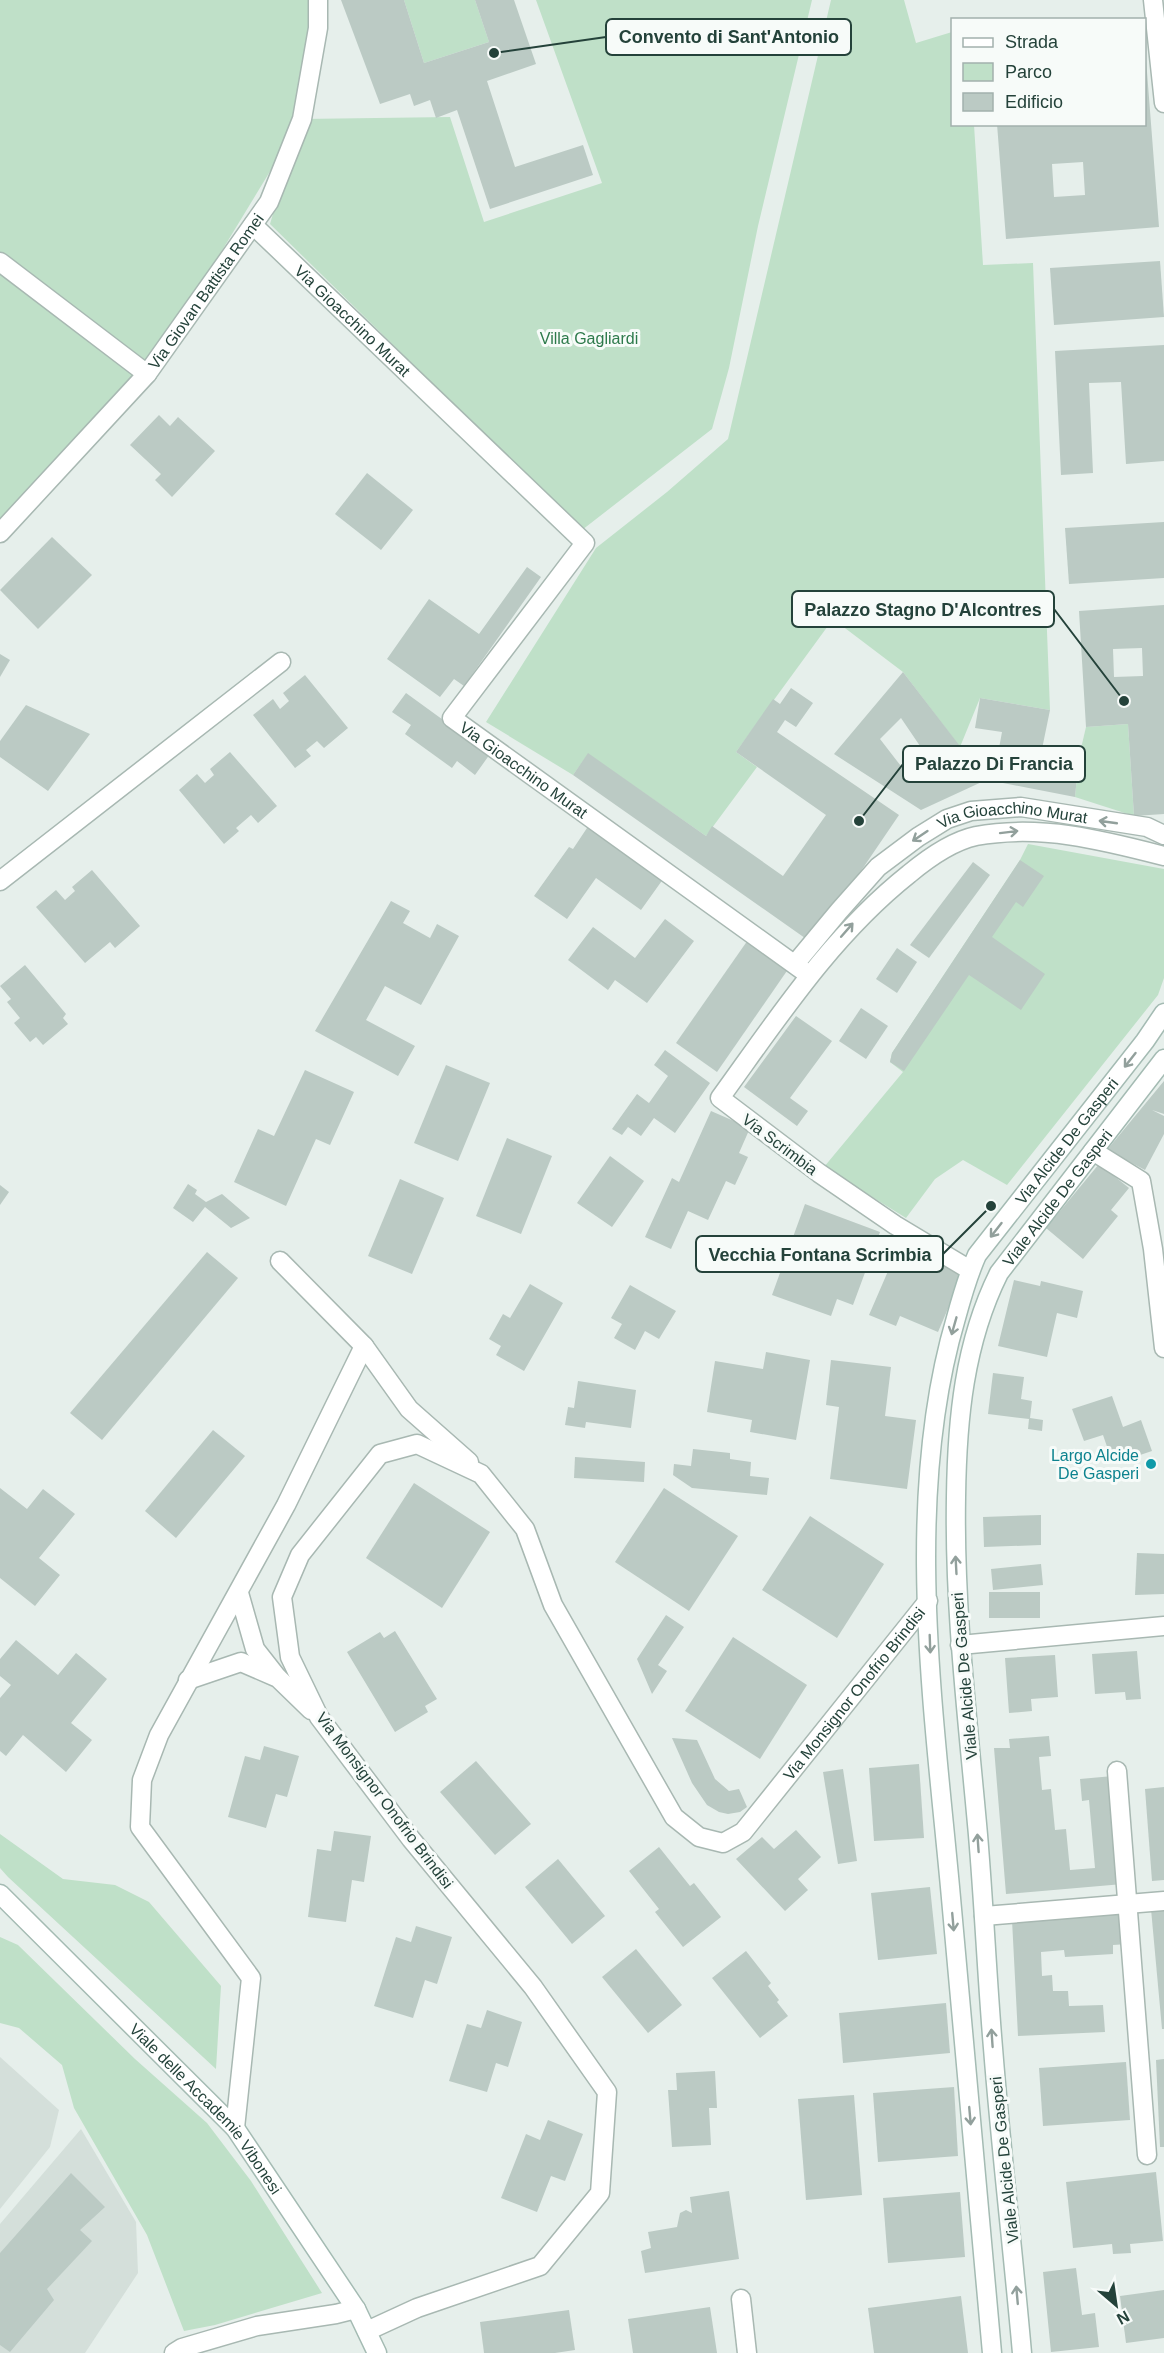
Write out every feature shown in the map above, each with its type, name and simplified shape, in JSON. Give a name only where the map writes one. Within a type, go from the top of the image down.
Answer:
[{"type":"street","name":"Via Giovan Battista Romei","points":[[0,533],[147,374],[269,202],[302,119],[318,28],[318,0]]},
{"type":"street","points":[[1153,0],[1164,103]]},
{"type":"street","name":"Via Gioacchino Murat","points":[[253,225],[585,543],[452,718],[802,969]]},
{"type":"street","points":[[0,262],[147,374]]},
{"type":"street","points":[[0,881],[281,662]]},
{"type":"street","name":"Via Gioacchino Murat","points":[[802,969],[839,910],[878,867],[947,819],[971,811],[1021,807],[1147,827],[1164,835]]},
{"type":"street","name":"Via Gioacchino Murat","points":[[802,969],[892,887],[931,856],[974,837],[1024,831],[1089,837],[1164,856]]},
{"type":"street","name":"Via Scrimbia","points":[[802,969],[720,1098],[819,1173],[895,1225],[970,1270]]},
{"type":"street","name":"Via Alcide De Gasperi","points":[[970,1270],[977,1254],[1145,1041],[1164,1013]]},
{"type":"street","name":"Viale Alcide De Gasperi","points":[[1022,2353],[993,2049],[984,1916],[960,1645],[955,1543],[961,1398],[985,1302],[999,1273],[1164,1059]]},
{"type":"street","points":[[1093,1151],[1142,1180],[1153,1249],[1164,1348]]},
{"type":"street","points":[[280,1261],[364,1346],[409,1409],[481,1474]]},
{"type":"street","name":"Viale Alcide De Gasperi","points":[[970,1270],[944,1358],[936,1404],[927,1507],[928,1601],[932,1690],[992,2353]]},
{"type":"street","points":[[235,2128],[251,1978],[140,1827],[142,1780],[159,1735],[188,1680],[240,1593],[364,1346]]},
{"type":"street","name":"Via Monsignor Onofrio Brindisi","points":[[367,2331],[417,2308],[540,2266],[600,2193],[608,2092],[533,1987],[411,1839],[320,1717],[290,1657],[282,1597],[300,1555],[380,1454],[417,1444],[481,1474],[525,1529],[553,1605],[674,1818],[699,1837],[723,1843],[743,1832],[928,1601]]},
{"type":"street","points":[[240,1593],[255,1649],[278,1678],[320,1717]]},
{"type":"street","points":[[960,1645],[1164,1626]]},
{"type":"street","points":[[188,1680],[241,1662],[278,1678]]},
{"type":"street","points":[[1117,1771],[1147,2155]]},
{"type":"street","name":"Viale delle Accademie Vibonesi","points":[[0,1894],[235,2128],[356,2309],[377,2353]]},
{"type":"street","points":[[984,1916],[1164,1901]]},
{"type":"street","points":[[741,2299],[747,2353]]},
{"type":"street","points":[[174,2353],[182,2348],[257,2326],[356,2309]]},
{"type":"shaded area","points":[[0,2057],[59,2110],[50,2147],[0,2209]]},
{"type":"shaded area","points":[[81,2129],[136,2222],[138,2273],[85,2353],[0,2353],[0,2224]]},
{"type":"green space","name":"Villa Gagliardi","points":[[0,0],[318,0],[302,119],[450,117],[484,222],[602,183],[536,0],[812,0],[758,226],[729,368],[712,429],[582,530],[270,224],[300,122],[147,374],[0,533]]},
{"type":"green space","points":[[404,0],[475,0],[489,42],[424,63]]},
{"type":"green space","points":[[831,0],[904,0],[916,43],[951,32],[951,126],[974,126],[983,265],[1033,263],[1050,710],[980,698],[960,747],[903,672],[833,619],[736,752],[757,767],[706,836],[588,754],[573,775],[486,722],[596,548],[667,492],[728,439]]},
{"type":"green space","points":[[1128,724],[1134,816],[1075,797],[1079,757],[1086,727]]},
{"type":"green space","points":[[1028,844],[1164,869],[1164,978],[1158,995],[1007,1185],[963,1160],[935,1179],[906,1218],[824,1167],[903,1072],[890,1062],[892,1053],[1020,860]]},
{"type":"green space","points":[[0,1834],[63,1879],[115,1885],[149,1902],[221,1986],[216,2069],[8,1877],[0,1868]]},
{"type":"green space","points":[[0,1937],[18,1945],[135,2059],[207,2123],[251,2181],[322,2293],[215,2325],[184,2331],[147,2235],[74,2108],[62,2065],[19,2028],[0,2023]]},
{"type":"building","points":[[341,0],[404,0],[424,63],[489,42],[475,0],[514,0],[536,64],[487,81],[515,167],[583,145],[593,175],[490,209],[457,110],[436,118],[430,100],[414,106],[410,94],[380,104]]},
{"type":"building","points":[[1146,59],[1159,227],[1006,239],[997,126],[1146,126]],"holes":[[[1083,162],[1085,195],[1054,197],[1052,164]]]},
{"type":"building","points":[[1160,261],[1164,317],[1054,325],[1050,268]]},
{"type":"building","points":[[1164,345],[1164,461],[1126,464],[1121,382],[1089,383],[1093,473],[1061,475],[1055,351]]},
{"type":"building","points":[[159,415],[170,426],[178,417],[215,451],[172,497],[155,480],[161,474],[130,445]]},
{"type":"building","points":[[367,473],[413,510],[381,550],[335,514]]},
{"type":"building","points":[[1164,522],[1164,578],[1069,584],[1065,528]]},
{"type":"building","points":[[52,537],[92,575],[38,629],[0,590]]},
{"type":"building","points":[[527,567],[541,577],[464,686],[454,679],[440,697],[387,659],[429,599],[479,634]]},
{"type":"building","points":[[1164,605],[1164,814],[1134,816],[1128,724],[1086,727],[1079,611]],"holes":[[[1142,648],[1143,676],[1114,677],[1113,649]]]},
{"type":"building","points":[[0,654],[10,660],[0,677]]},
{"type":"building","points":[[903,672],[986,780],[921,810],[834,754]],"holes":[[[901,718],[937,771],[914,783],[880,739]]]},
{"type":"building","points":[[305,675],[348,728],[324,748],[317,741],[306,750],[311,756],[295,768],[253,715],[273,699],[280,709],[289,701],[283,693]]},
{"type":"building","points":[[791,688],[813,703],[796,727],[785,720],[777,732],[899,815],[812,943],[573,775],[588,753],[706,836],[712,826],[783,876],[826,815],[736,752],[773,699],[780,704]]},
{"type":"building","points":[[406,693],[490,754],[475,775],[457,761],[452,768],[405,734],[411,725],[392,712]]},
{"type":"building","points":[[980,698],[1050,710],[1042,749],[1079,757],[1075,797],[993,781],[1002,732],[975,728]]},
{"type":"building","points":[[26,705],[90,734],[48,791],[0,757],[0,741]]},
{"type":"building","points":[[230,752],[277,806],[258,823],[251,815],[236,828],[239,831],[224,844],[179,790],[197,774],[205,783],[214,775],[210,769]]},
{"type":"building","points":[[591,822],[666,875],[641,910],[596,878],[567,919],[534,896],[569,847],[573,849]]},
{"type":"building","points":[[1020,860],[1044,876],[1023,907],[1016,902],[992,937],[1045,974],[1021,1010],[969,975],[904,1071],[890,1062],[892,1053]]},
{"type":"building","points":[[973,862],[990,875],[929,958],[910,945]]},
{"type":"building","points":[[92,870],[140,926],[115,948],[110,942],[85,963],[36,907],[56,890],[65,900],[75,891],[72,887]]},
{"type":"building","points":[[391,901],[410,911],[403,923],[430,938],[437,924],[459,936],[421,1005],[385,986],[366,1020],[415,1046],[398,1076],[315,1031]]},
{"type":"building","points":[[665,919],[694,941],[647,1003],[615,980],[608,990],[568,960],[593,927],[635,958]]},
{"type":"building","points":[[750,937],[791,965],[717,1072],[676,1043]]},
{"type":"building","points":[[897,948],[917,962],[897,993],[876,979]]},
{"type":"building","points":[[25,965],[66,1014],[63,1018],[68,1024],[43,1045],[36,1037],[30,1042],[14,1023],[20,1018],[7,1002],[11,999],[0,986]]},
{"type":"building","points":[[861,1008],[888,1026],[866,1059],[839,1041]]},
{"type":"building","points":[[796,1016],[832,1041],[790,1098],[808,1111],[797,1126],[744,1087]]},
{"type":"building","points":[[665,1050],[710,1083],[675,1133],[654,1118],[641,1136],[628,1127],[622,1135],[612,1129],[637,1094],[649,1103],[668,1076],[654,1065]]},
{"type":"building","points":[[446,1065],[490,1083],[458,1161],[414,1143]]},
{"type":"building","points":[[305,1070],[354,1092],[330,1145],[316,1139],[286,1206],[234,1182],[258,1129],[274,1136]]},
{"type":"building","points":[[1164,1081],[1164,1114],[1152,1110],[1164,1116],[1164,1134],[1145,1170],[1107,1150]]},
{"type":"building","points":[[711,1111],[750,1128],[739,1153],[748,1157],[735,1185],[726,1181],[708,1220],[688,1211],[671,1249],[645,1237],[672,1178],[679,1182]]},
{"type":"building","points":[[507,1138],[552,1156],[521,1234],[476,1216]]},
{"type":"building","points":[[610,1156],[644,1181],[612,1227],[577,1203]]},
{"type":"building","points":[[1099,1164],[1129,1188],[1111,1210],[1118,1216],[1083,1259],[1046,1228]]},
{"type":"building","points":[[400,1179],[444,1198],[412,1274],[368,1256]]},
{"type":"building","points":[[188,1184],[197,1190],[195,1194],[206,1202],[222,1194],[250,1218],[231,1228],[205,1207],[193,1222],[173,1208]]},
{"type":"building","points":[[0,1185],[9,1192],[0,1205]]},
{"type":"building","points":[[805,1204],[880,1232],[853,1305],[837,1299],[831,1316],[772,1295]]},
{"type":"building","points":[[919,1251],[964,1271],[938,1332],[900,1316],[896,1326],[869,1315],[895,1255],[914,1263]]},
{"type":"building","points":[[207,1252],[238,1278],[102,1440],[70,1413]]},
{"type":"building","points":[[1014,1280],[1040,1286],[1041,1281],[1083,1291],[1077,1318],[1057,1313],[1047,1357],[998,1346]]},
{"type":"building","points":[[530,1284],[563,1303],[524,1371],[496,1355],[501,1346],[489,1339],[503,1314],[510,1318]]},
{"type":"building","points":[[630,1285],[676,1311],[659,1339],[645,1331],[635,1350],[614,1338],[622,1324],[611,1318]]},
{"type":"building","points":[[766,1352],[810,1360],[796,1440],[750,1432],[752,1420],[707,1412],[715,1361],[763,1369]]},
{"type":"building","points":[[831,1360],[891,1367],[885,1416],[916,1420],[907,1489],[830,1479],[839,1407],[826,1405]]},
{"type":"building","points":[[993,1373],[1024,1377],[1021,1399],[1032,1401],[1030,1418],[1043,1420],[1042,1431],[1028,1429],[1029,1419],[988,1414]]},
{"type":"building","points":[[578,1381],[636,1390],[631,1428],[586,1422],[585,1428],[565,1425],[568,1407],[574,1408]]},
{"type":"building","points":[[1112,1396],[1123,1427],[1141,1420],[1152,1451],[1113,1464],[1103,1435],[1084,1441],[1072,1409]]},
{"type":"building","points":[[213,1430],[245,1456],[176,1538],[145,1511]]},
{"type":"building","points":[[693,1449],[730,1453],[730,1459],[751,1462],[750,1476],[769,1478],[767,1495],[692,1488],[673,1475],[674,1464],[691,1466]]},
{"type":"building","points":[[575,1457],[645,1462],[644,1482],[574,1478]]},
{"type":"building","points":[[414,1483],[490,1532],[442,1608],[366,1558]]},
{"type":"building","points":[[0,1488],[27,1509],[43,1489],[75,1514],[39,1558],[60,1575],[35,1606],[0,1578]]},
{"type":"building","points":[[664,1488],[738,1536],[689,1611],[615,1562]]},
{"type":"building","points":[[1041,1515],[1041,1545],[984,1547],[983,1517]]},
{"type":"building","points":[[810,1516],[884,1564],[837,1638],[762,1590]]},
{"type":"building","points":[[1137,1553],[1164,1554],[1164,1594],[1135,1595]]},
{"type":"building","points":[[1041,1564],[1043,1585],[993,1590],[991,1569]]},
{"type":"building","points":[[989,1592],[1040,1592],[1040,1618],[989,1618]]},
{"type":"building","points":[[666,1615],[684,1627],[658,1665],[667,1671],[652,1694],[637,1659]]},
{"type":"building","points":[[395,1631],[437,1699],[425,1706],[428,1712],[395,1732],[347,1652],[380,1632],[384,1638]]},
{"type":"building","points":[[733,1637],[807,1685],[760,1759],[685,1711]]},
{"type":"building","points":[[16,1640],[58,1675],[76,1653],[107,1679],[71,1723],[92,1740],[66,1772],[23,1735],[6,1756],[0,1751],[0,1698],[11,1685],[0,1676],[0,1659]]},
{"type":"building","points":[[1137,1651],[1141,1699],[1126,1700],[1125,1692],[1095,1694],[1092,1654]]},
{"type":"building","points":[[1055,1655],[1058,1697],[1031,1699],[1032,1711],[1009,1713],[1005,1658]]},
{"type":"building","points":[[1049,1736],[1051,1756],[1039,1757],[1042,1790],[1051,1789],[1055,1830],[1066,1829],[1070,1870],[1095,1868],[1089,1800],[1082,1801],[1080,1779],[1113,1776],[1123,1884],[1006,1894],[994,1748],[1010,1748],[1009,1739]]},
{"type":"building","points":[[672,1738],[697,1740],[715,1779],[729,1791],[739,1789],[747,1807],[740,1812],[728,1814],[707,1805],[692,1783]]},
{"type":"building","points":[[264,1746],[299,1756],[287,1797],[276,1794],[266,1828],[228,1817],[245,1756],[260,1760]]},
{"type":"building","points":[[476,1761],[531,1824],[495,1855],[440,1792]]},
{"type":"building","points":[[919,1764],[924,1838],[874,1841],[869,1768]]},
{"type":"building","points":[[843,1769],[857,1861],[838,1864],[823,1772]]},
{"type":"building","points":[[1164,1787],[1164,1880],[1152,1881],[1145,1789]]},
{"type":"building","points":[[796,1830],[821,1857],[798,1879],[808,1890],[785,1911],[736,1859],[762,1837],[774,1849]]},
{"type":"building","points":[[334,1831],[371,1836],[364,1882],[352,1880],[346,1922],[308,1917],[317,1849],[331,1851]]},
{"type":"building","points":[[659,1847],[690,1886],[694,1883],[721,1917],[683,1947],[655,1912],[659,1909],[629,1871]]},
{"type":"building","points":[[558,1859],[605,1916],[572,1944],[525,1887]]},
{"type":"building","points":[[930,1887],[937,1954],[878,1960],[871,1893]]},
{"type":"building","points":[[1164,1907],[1164,2029],[1162,2029],[1151,1909]]},
{"type":"building","points":[[1126,1914],[1128,1944],[1113,1945],[1113,1954],[1065,1957],[1064,1950],[1041,1952],[1042,1976],[1052,1975],[1053,1991],[1068,1991],[1069,2006],[1103,2005],[1105,2032],[1018,2036],[1012,1920]]},
{"type":"building","points":[[416,1926],[452,1937],[437,1984],[425,1980],[413,2018],[374,2006],[396,1937],[411,1942]]},
{"type":"building","points":[[636,1949],[682,2005],[648,2033],[602,1977]]},
{"type":"building","points":[[746,1951],[771,1983],[768,1986],[788,2016],[760,2038],[712,1978]]},
{"type":"building","points":[[946,2003],[950,2053],[843,2063],[839,2013]]},
{"type":"building","points":[[487,2010],[522,2022],[508,2067],[496,2063],[487,2092],[449,2081],[467,2024],[481,2028]]},
{"type":"building","points":[[1164,2059],[1164,2147],[1160,2147],[1156,2060]]},
{"type":"building","points":[[1126,2062],[1130,2120],[1043,2126],[1039,2068]]},
{"type":"building","points":[[715,2071],[717,2108],[709,2108],[711,2145],[672,2147],[668,2090],[677,2090],[676,2073]]},
{"type":"building","points":[[954,2087],[958,2156],[878,2162],[873,2093]]},
{"type":"building","points":[[854,2095],[862,2195],[806,2200],[798,2099]]},
{"type":"building","points":[[548,2120],[583,2134],[565,2181],[551,2176],[537,2212],[501,2198],[526,2134],[540,2140]]},
{"type":"building","points":[[1156,2172],[1163,2241],[1130,2244],[1131,2253],[1113,2254],[1112,2244],[1073,2248],[1066,2182]]},
{"type":"building","points":[[71,2173],[105,2207],[80,2230],[92,2241],[47,2289],[54,2300],[10,2352],[0,2345],[0,2253]]},
{"type":"building","points":[[729,2191],[739,2259],[645,2273],[641,2251],[651,2248],[648,2232],[677,2227],[680,2213],[686,2210],[692,2213],[690,2197]]},
{"type":"building","points":[[960,2192],[965,2257],[888,2263],[883,2198]]},
{"type":"building","points":[[1076,2268],[1082,2315],[1095,2313],[1099,2347],[1051,2352],[1043,2272]]},
{"type":"building","points":[[1164,2290],[1164,2338],[1126,2343],[1120,2296]]},
{"type":"building","points":[[961,2296],[968,2353],[874,2353],[868,2308]]},
{"type":"building","points":[[710,2307],[717,2353],[633,2353],[628,2319]]},
{"type":"building","points":[[569,2310],[575,2350],[555,2353],[484,2353],[480,2322]]},
{"type":"place","name":"Convento di Sant'Antonio","points":[[494,53]]},
{"type":"place","name":"Palazzo Stagno D'Alcontres","points":[[1124,701]]},
{"type":"place","name":"Palazzo Di Francia","points":[[859,821]]},
{"type":"place","name":"Vecchia Fontana Scrimbia","points":[[991,1206]]},
{"type":"place","name":"Largo Alcide De Gasperi","points":[[1151,1464]]}]
